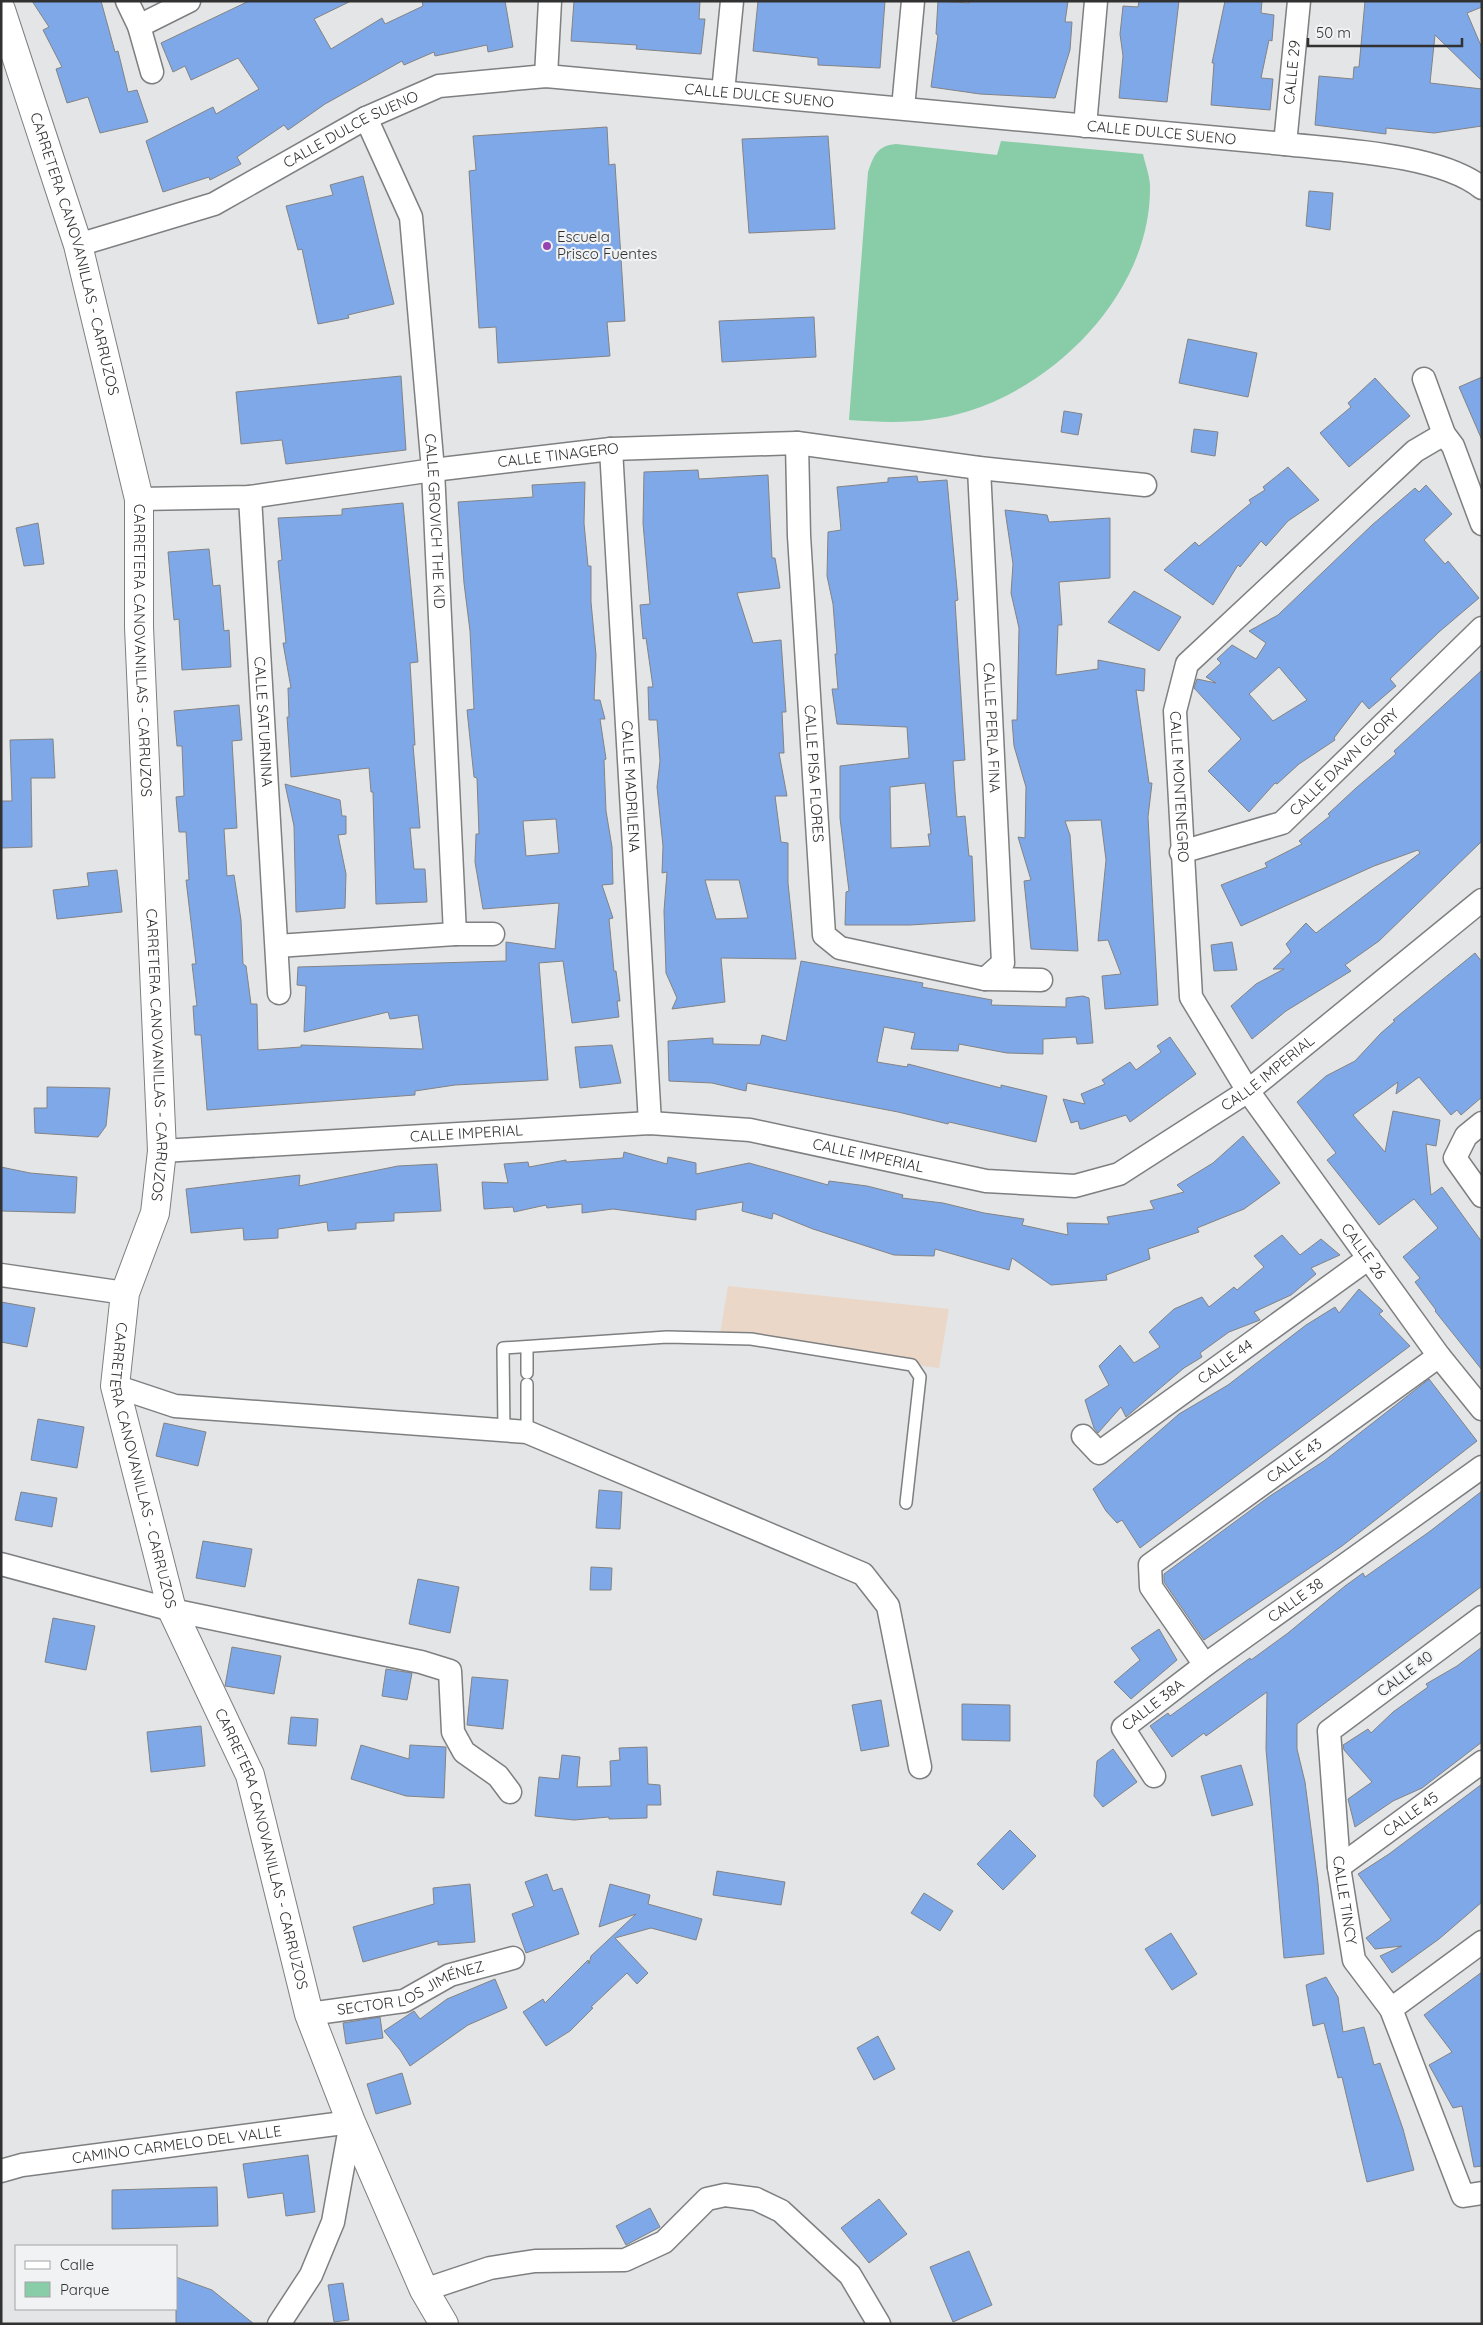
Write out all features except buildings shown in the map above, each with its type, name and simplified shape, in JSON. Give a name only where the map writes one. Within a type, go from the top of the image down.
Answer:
[{"type":"street","points":[[127,1],[138,26],[152,72]]},
{"type":"street","points":[[138,26],[189,1]]},
{"type":"street","points":[[546,76],[550,1]]},
{"type":"street","points":[[724,92],[732,1]]},
{"type":"street","points":[[903,108],[913,1]]},
{"type":"street","points":[[1085,126],[1096,1]]},
{"type":"street","name":"CALLE 29","points":[[1285,144],[1299,1]]},
{"type":"street","name":"CARRETERA CANOVANILLAS - CARRUZOS","points":[[1,10],[78,245],[139,499],[139,627],[162,1151],[155,1213],[124,1293],[115,1386],[172,1610],[250,1775],[309,2014],[351,2122],[424,2290],[444,2324]]},
{"type":"street","name":"CALLE DULCE SUENO","points":[[78,245],[214,204],[366,118],[439,86],[546,76],[1285,144],[1402,157],[1478,177]]},
{"type":"street","name":"CALLE GROVICH THE KID","points":[[366,118],[411,217],[433,470],[455,934]]},
{"type":"street","points":[[1424,379],[1444,434],[1453,446],[1482,524]]},
{"type":"street","name":"CALLE MONTENEGRO","points":[[1248,1091],[1191,998],[1181,852],[1175,711],[1187,664],[1415,451],[1444,434]]},
{"type":"street","name":"CALLE TINAGERO","points":[[139,499],[250,497],[433,470],[611,448],[797,443],[979,468],[1145,485]]},
{"type":"street","name":"CALLE PISA FLORES","points":[[797,443],[799,536],[824,935],[840,948],[985,979],[1041,980]]},
{"type":"street","name":"CALLE MADRILENA","points":[[611,448],[650,1123]]},
{"type":"street","name":"CALLE PERLA FINA","points":[[979,468],[1003,963],[985,979]]},
{"type":"street","name":"CALLE SATURNINA","points":[[250,497],[279,993]]},
{"type":"street","name":"CALLE DAWN GLORY","points":[[1181,852],[1282,823],[1482,628]]},
{"type":"street","name":"CALLE IMPERIAL","points":[[162,1151],[650,1123],[750,1130],[986,1181],[1076,1186],[1119,1174],[1248,1091],[1482,900]]},
{"type":"street","points":[[277,946],[455,934],[493,934]]},
{"type":"street","name":"CALLE 26","points":[[1248,1091],[1439,1356],[1482,1409]]},
{"type":"street","points":[[1482,1123],[1466,1136],[1455,1158],[1482,1196]]},
{"type":"street","name":"CALLE 44","points":[[1083,1436],[1099,1453],[1370,1258]]},
{"type":"street","points":[[1,1275],[124,1293]]},
{"type":"street","name":"CALLE 43","points":[[1205,1665],[1152,1587],[1150,1566],[1439,1356]]},
{"type":"street","points":[[115,1386],[174,1406],[527,1432],[863,1574],[888,1606],[920,1767]]},
{"type":"street","name":"CALLE 38","points":[[1205,1665],[1482,1467]]},
{"type":"street","points":[[1,1564],[172,1610],[421,1662],[450,1671],[453,1732],[464,1752],[498,1776],[510,1792]]},
{"type":"street","name":"CALLE 40","points":[[1328,1730],[1482,1617]]},
{"type":"street","name":"CALLE 38A","points":[[1154,1776],[1124,1728],[1205,1665]]},
{"type":"street","name":"CALLE TINCY","points":[[1328,1730],[1339,1867],[1354,1960],[1391,2009],[1442,2140],[1472,2194]]},
{"type":"street","name":"CALLE 45","points":[[1339,1867],[1482,1762]]},
{"type":"street","points":[[1391,2009],[1482,1942]]},
{"type":"street","name":"SECTOR LOS JIMÉNEZ","points":[[309,2014],[404,2001],[450,1975],[513,1958]]},
{"type":"street","points":[[279,2324],[311,2275],[333,2222],[351,2122]]},
{"type":"street","name":"CAMINO CARMELO DEL VALLE","points":[[1,2171],[22,2165],[351,2122]]},
{"type":"street","points":[[424,2290],[499,2266],[535,2261],[625,2260],[664,2242],[707,2199],[725,2195],[756,2199],[781,2211],[850,2275],[880,2324]]},
{"type":"lane","points":[[504,1430],[504,1348],[667,1337],[751,1339],[912,1365],[920,1377],[906,1503]]},
{"type":"lane","points":[[527,1347],[527,1432]]},
{"type":"shaded area","points":[[728,1286],[949,1309],[939,1368],[719,1340]]},
{"type":"green space","points":[[1001,141],[1143,154],[1150,187],[1146,225],[1135,261],[1117,295],[1094,326],[1067,354],[1036,378],[1003,397],[969,411],[939,418],[909,422],[849,420],[868,172],[874,156],[880,149],[896,144],[997,155]]},
{"type":"place","name":"Escuela Prisco Fuentes","points":[[547,246]]}]
